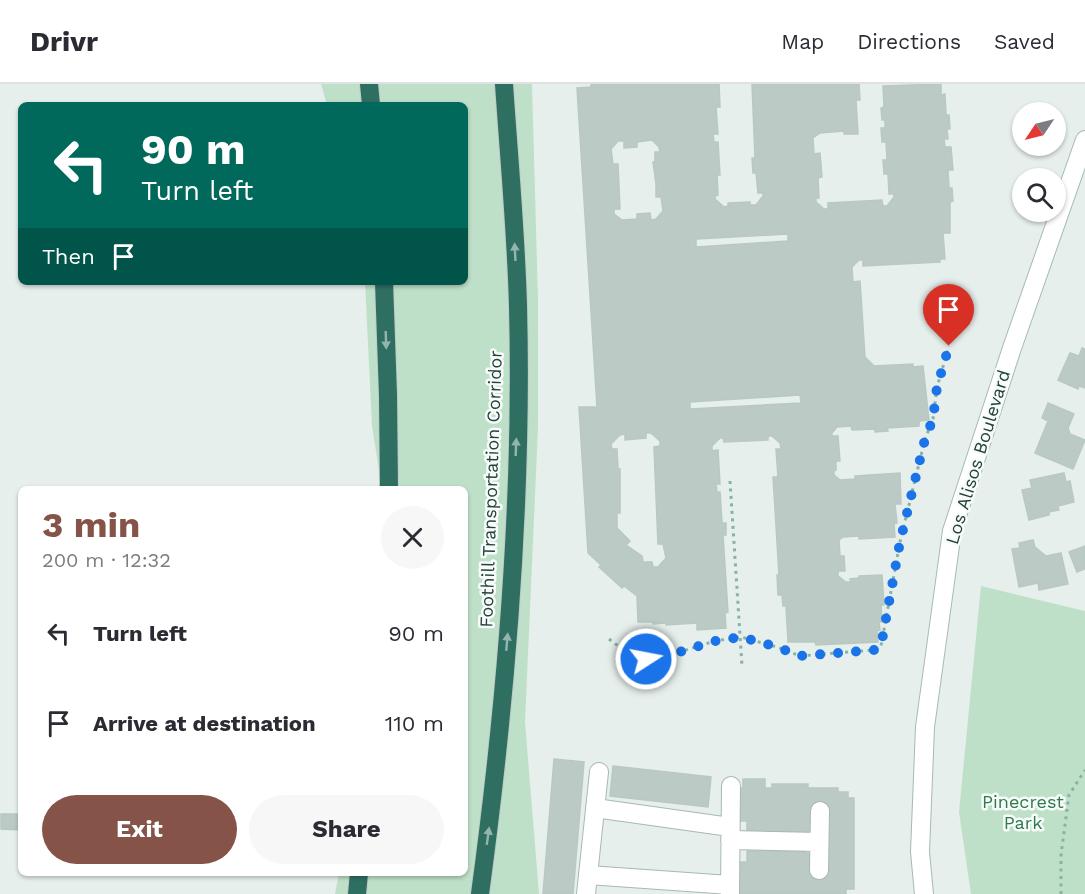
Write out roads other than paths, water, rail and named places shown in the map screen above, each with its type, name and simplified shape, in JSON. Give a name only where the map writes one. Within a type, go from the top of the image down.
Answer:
[{"type":"highway","points":[[369,84],[371,102]]},
{"type":"highway","name":"Foothill Transportation Corridor","points":[[480,894],[491,815],[508,624],[517,436],[518,306],[504,84]]},
{"type":"highway","points":[[384,285],[389,486]]},
{"type":"highway","points":[[357,894],[359,876]]},
{"type":"main road","name":"Los Alisos Boulevard","points":[[924,894],[920,852],[925,727],[952,531],[1012,348],[1085,140]]},
{"type":"main road","points":[[586,894],[599,772]]},
{"type":"main road","points":[[588,875],[730,890],[731,786]]},
{"type":"main road","points":[[595,808],[730,834],[819,842]]},
{"type":"main road","points":[[819,870],[820,811]]},
{"type":"park label","name":"Pinecrest Park","points":[[1023,812]]}]
